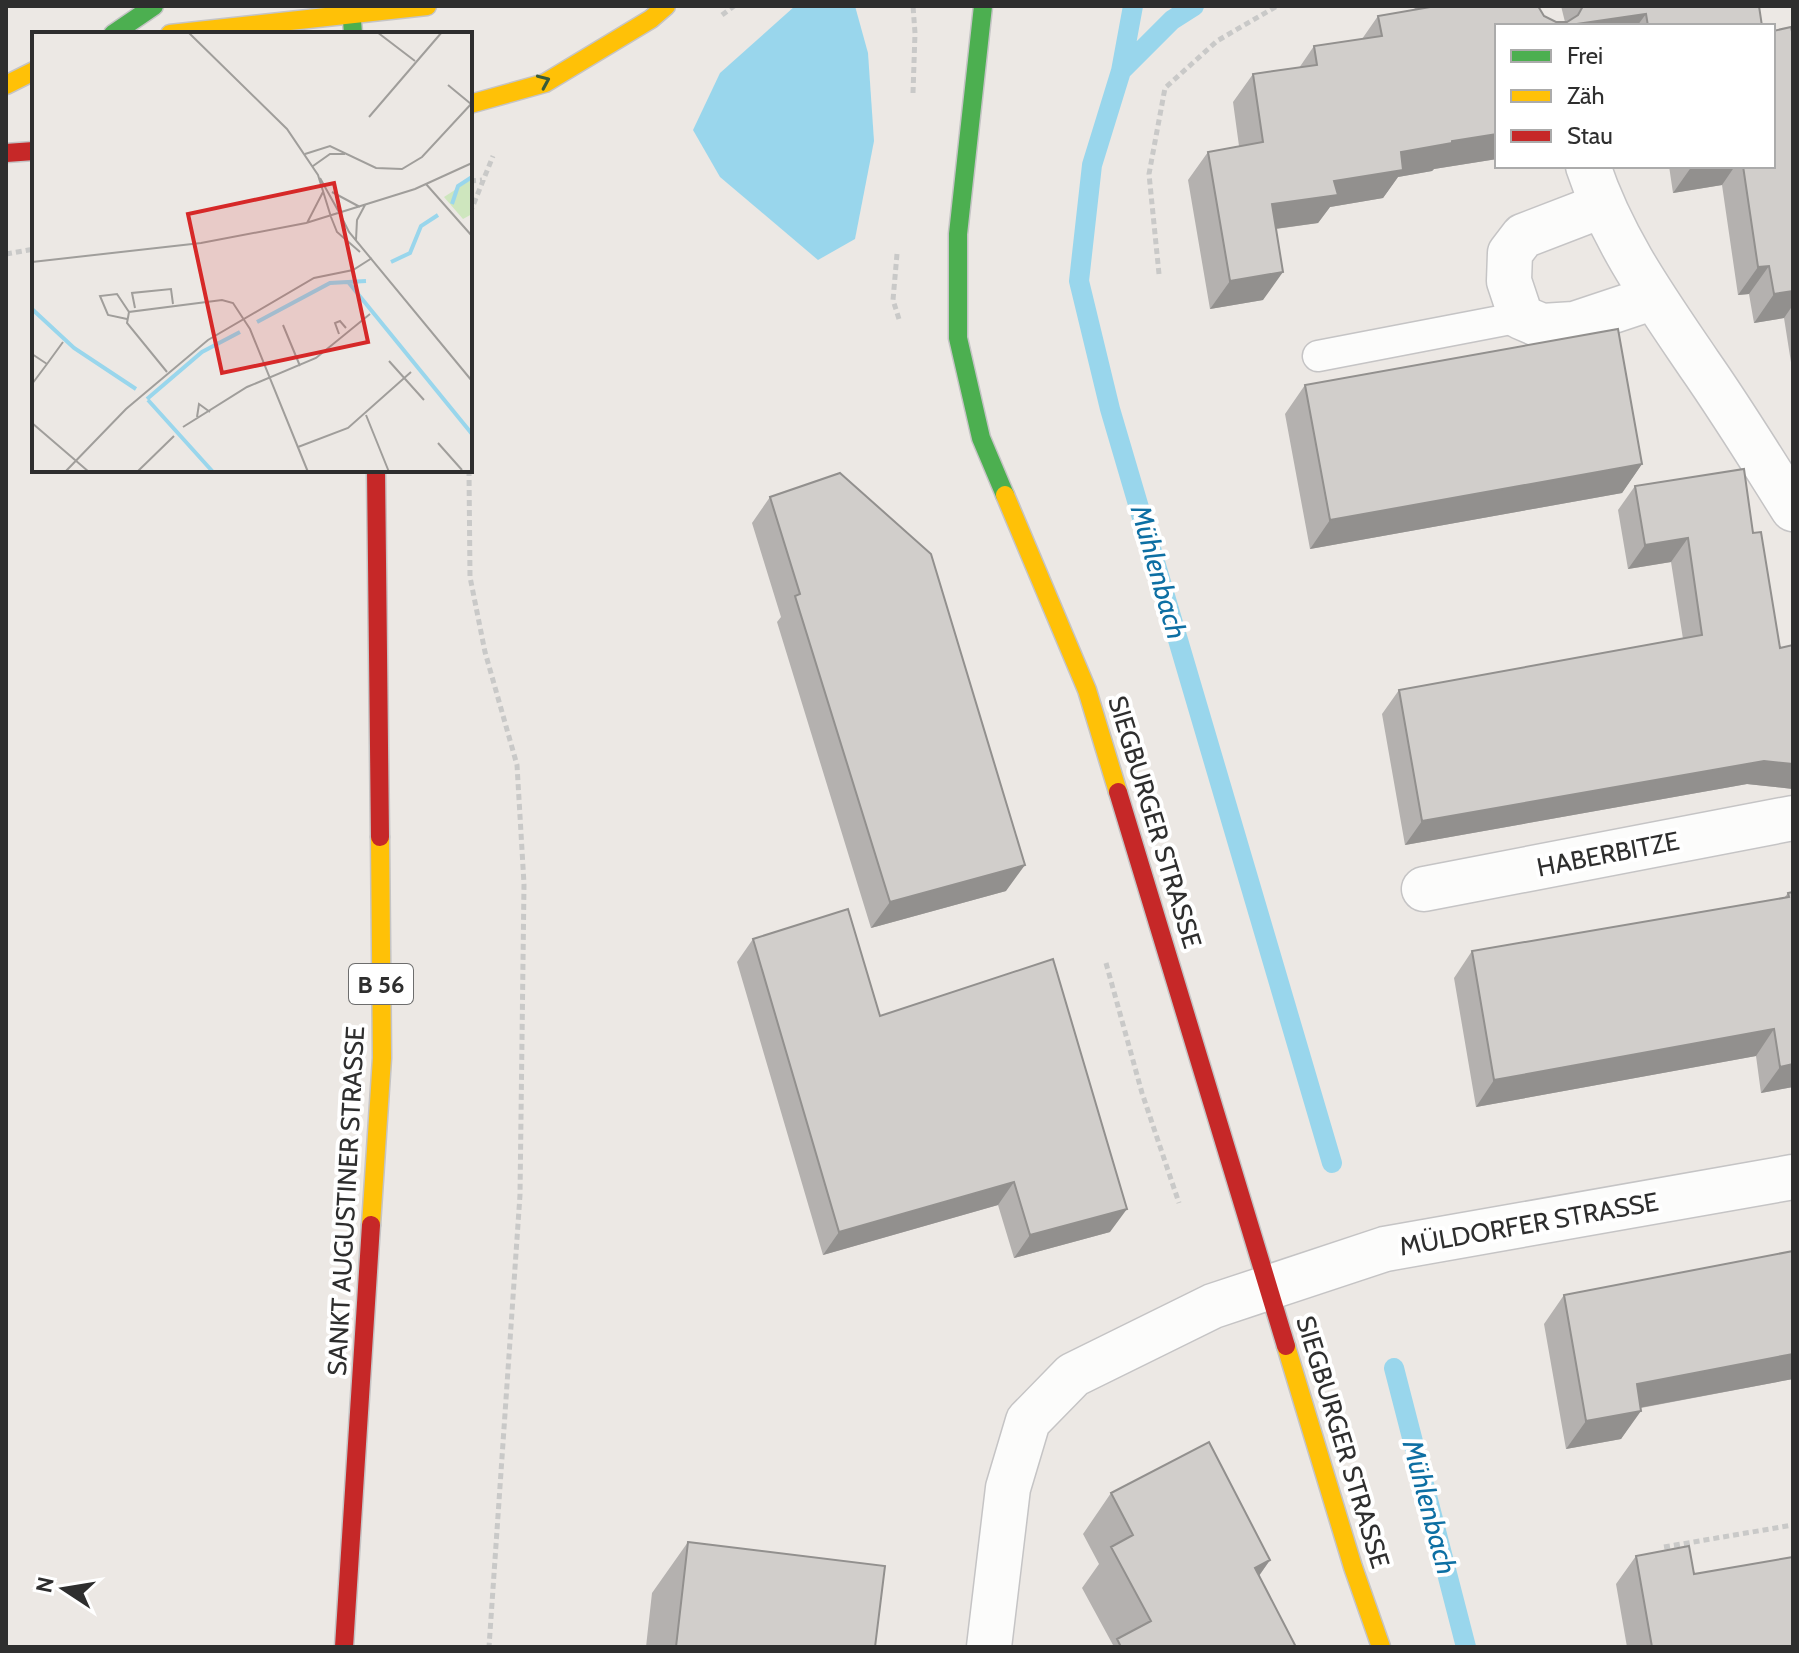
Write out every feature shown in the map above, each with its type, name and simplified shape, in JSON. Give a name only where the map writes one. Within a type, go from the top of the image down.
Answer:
[{"type":"main road","points":[[116,32],[154,6]]},
{"type":"main road","points":[[194,32],[352,19],[427,6]]},
{"type":"main road","points":[[472,103],[545,83],[651,19],[666,6]]},
{"type":"main road","name":"SIEGBURGER STRASSE","points":[[983,6],[958,234],[958,338],[981,438],[1087,690],[1353,1567],[1381,1647]]},
{"type":"main road","points":[[6,85],[32,72]]},
{"type":"main road","points":[[6,153],[32,151]]},
{"type":"main road","name":"SANKT AUGUSTINER STRASSE","points":[[344,1647],[382,1058],[376,472]]},
{"type":"street","points":[[1652,298],[1574,324],[1542,326],[1521,317],[1509,281],[1510,253],[1523,236],[1594,186],[1652,298],[1793,509]]},
{"type":"street","name":"HABERBITZE","points":[[1424,889],[1793,818]]},
{"type":"street","name":"MÜLDORFER STRASSE","points":[[989,1647],[1008,1488],[1028,1421],[1073,1375],[1213,1306],[1385,1249],[1793,1177]]},
{"type":"lane","points":[[1318,356],[1521,317]]},
{"type":"path","points":[[1159,274],[1149,174],[1165,88],[1217,41],[1277,6]]},
{"type":"path","points":[[472,208],[494,154]]},
{"type":"path","points":[[472,181],[482,180]]},
{"type":"path","points":[[6,254],[32,249]]},
{"type":"path","points":[[469,472],[470,577],[485,652],[517,765],[524,884],[520,1195],[489,1647]]},
{"type":"path","points":[[1664,1547],[1793,1525]]},
{"type":"water","points":[[795,6],[855,6],[868,53],[874,141],[855,239],[818,260],[720,177],[693,130],[720,73]]},
{"type":"building","points":[[1436,6],[1538,6],[1544,16],[1556,22],[1567,22],[1578,15],[1583,6],[1759,6],[1762,24],[1648,24],[1646,14],[1577,24],[1495,24],[1495,134],[1401,152],[1403,170],[1334,181],[1338,195],[1272,204],[1283,272],[1230,281],[1208,152],[1263,142],[1253,74],[1317,65],[1314,46],[1382,36],[1378,16]]},
{"type":"building","points":[[1791,27],[1793,36],[1793,291],[1774,294],[1769,266],[1758,267],[1743,168],[1775,168],[1775,31]]},
{"type":"building","points":[[1618,329],[1642,464],[1330,520],[1305,385]]},
{"type":"building","points":[[1744,469],[1753,533],[1761,532],[1780,648],[1793,645],[1793,764],[1764,761],[1422,821],[1399,690],[1702,635],[1688,538],[1645,545],[1635,486]]},
{"type":"building","points":[[840,473],[931,554],[1025,865],[890,902],[795,596],[800,594],[770,497]]},
{"type":"building","points":[[1793,892],[1793,1064],[1780,1067],[1774,1029],[1494,1080],[1472,951],[1789,897],[1788,893]]},
{"type":"building","points":[[848,909],[880,1016],[1053,959],[1127,1209],[1030,1235],[1014,1182],[839,1232],[753,939]]},
{"type":"building","points":[[1793,1251],[1793,1354],[1637,1384],[1641,1411],[1586,1421],[1564,1295]]},
{"type":"building","points":[[1209,1442],[1270,1560],[1255,1568],[1296,1647],[1121,1647],[1117,1639],[1151,1621],[1111,1547],[1133,1535],[1111,1493]]},
{"type":"building","points":[[688,1542],[885,1566],[875,1647],[676,1647]]},
{"type":"building","points":[[1689,1546],[1694,1574],[1793,1557],[1793,1647],[1652,1647],[1636,1556]]},
{"type":"waterway","name":"Mühlenbach","points":[[1133,6],[1121,71],[1092,165],[1079,281],[1110,409],[1332,1163]]},
{"type":"waterway","name":"Mühlenbach","points":[[1121,71],[1172,20],[1194,6]]},
{"type":"waterway","name":"Mühlenbach","points":[[1394,1368],[1466,1647]]},
{"type":"traffic: fast","points":[[116,32],[154,6]]},
{"type":"traffic: fast","points":[[351,6],[353,32]]},
{"type":"traffic: fast","points":[[983,6],[958,234],[958,338],[981,438],[1005,495]]},
{"type":"traffic: slow","points":[[188,32],[427,6]]},
{"type":"traffic: slow","points":[[472,103],[545,83],[651,19],[666,6]]},
{"type":"traffic: slow","points":[[6,85],[32,72]]},
{"type":"traffic: slow","points":[[1005,495],[1087,690],[1118,792]]},
{"type":"traffic: slow","points":[[371,1225],[382,1058],[380,837]]},
{"type":"traffic: slow","points":[[1286,1346],[1353,1567],[1381,1647]]},
{"type":"traffic: jam","points":[[6,153],[32,151]]},
{"type":"traffic: jam","points":[[376,472],[380,837]]},
{"type":"traffic: jam","points":[[1118,792],[1286,1346]]},
{"type":"traffic: jam","points":[[344,1647],[371,1225]]}]
